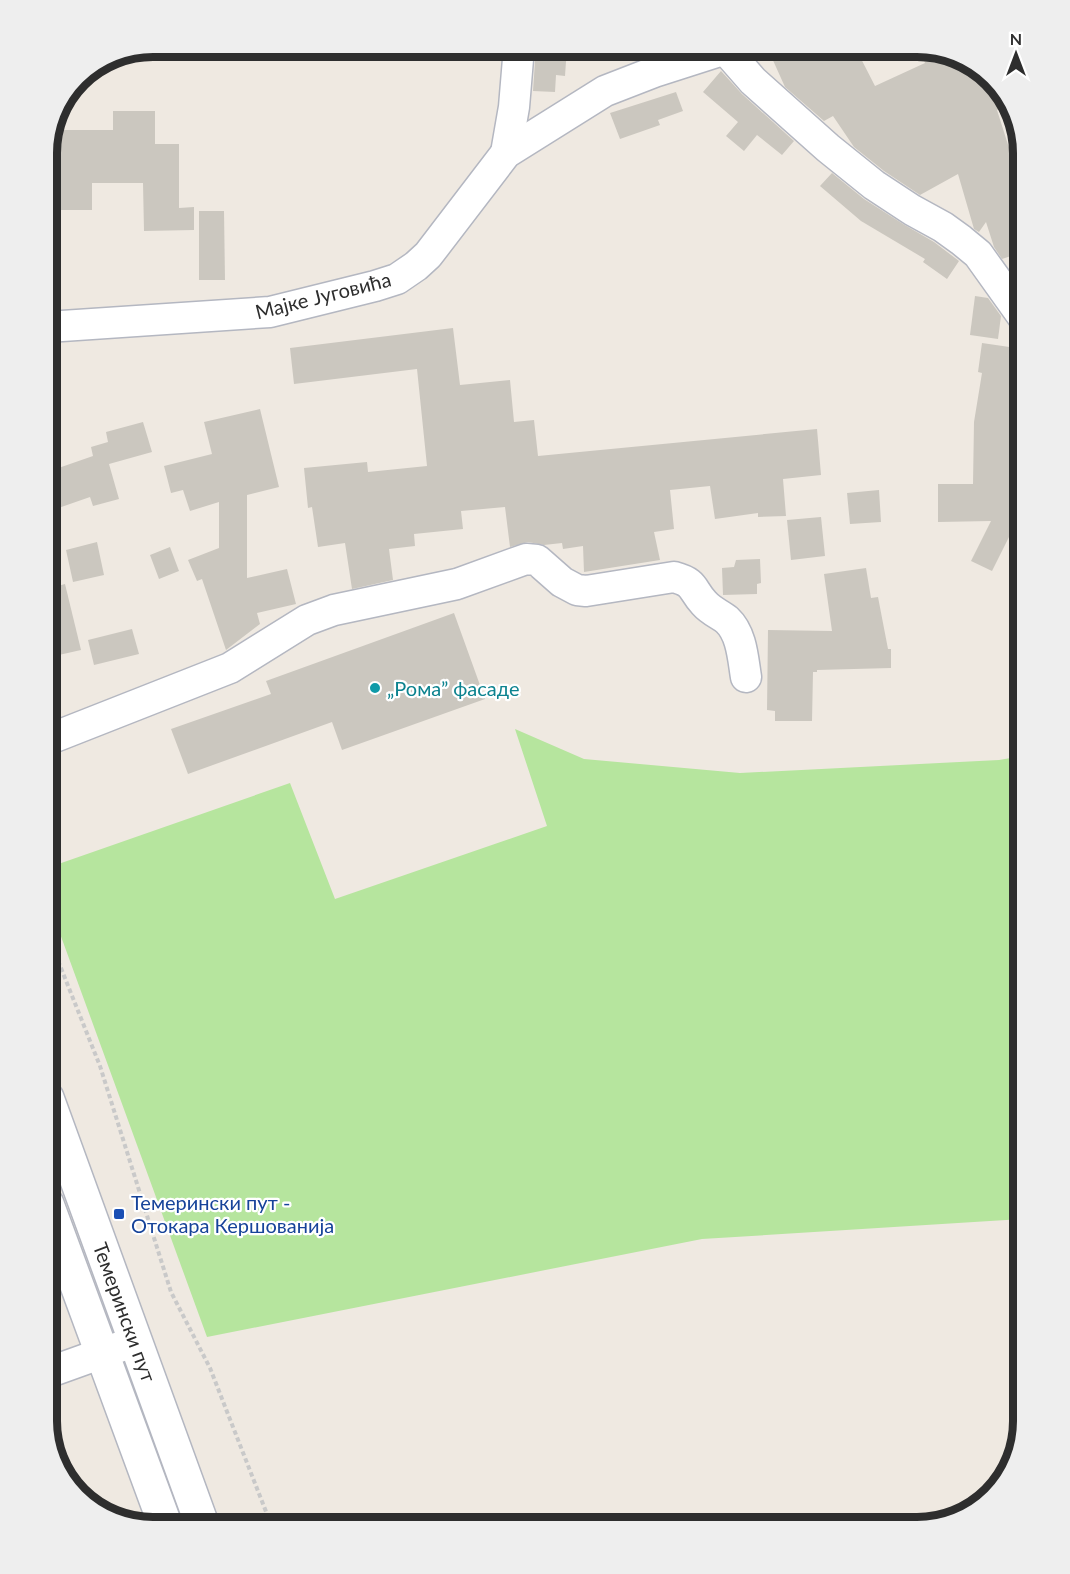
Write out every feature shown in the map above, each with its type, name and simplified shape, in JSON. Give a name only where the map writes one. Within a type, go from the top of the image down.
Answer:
[{"type":"main road","name":"Темерински пут","points":[[57,1128],[199,1517]]},
{"type":"main road","name":"Темерински пут","points":[[57,1233],[162,1517]]},
{"type":"street","points":[[506,153],[514,107],[518,57]]},
{"type":"street","name":"Мајке Југовића","points":[[57,326],[270,312],[397,279],[428,255],[506,153],[605,91],[700,57]]},
{"type":"street","points":[[735,57],[753,81],[828,148],[874,185],[942,226],[978,254],[1013,303]]},
{"type":"street","points":[[57,736],[230,668],[307,620],[334,610],[457,585],[526,559],[537,560],[562,582],[577,590],[586,591],[674,577],[684,580],[695,588],[702,601],[713,612],[727,620],[735,631],[740,641],[746,677]]},
{"type":"street","points":[[57,1369],[136,1341]]},
{"type":"path","points":[[57,958],[100,1066],[171,1292],[210,1368],[268,1517]]},
{"type":"green space","points":[[515,729],[584,759],[740,773],[1013,758],[1013,1220],[702,1239],[207,1337],[57,925],[57,865],[290,783],[335,899],[547,826]]},
{"type":"building","points":[[535,57],[566,57],[565,76],[556,75],[555,92],[533,91]]},
{"type":"building","points":[[772,57],[860,57],[875,86],[925,63],[923,57],[948,62],[971,73],[993,94],[1002,109],[997,110],[1013,160],[1013,255],[1002,259],[994,247],[986,222],[979,232],[974,229],[958,174],[920,195],[854,147],[833,116],[824,121],[785,87]]},
{"type":"building","points":[[721,71],[742,94],[794,141],[782,155],[757,135],[744,151],[726,136],[738,122],[703,92]]},
{"type":"building","points":[[676,92],[683,111],[658,120],[660,125],[620,139],[610,113]]},
{"type":"building","points":[[113,111],[155,111],[155,144],[179,144],[179,208],[194,207],[194,230],[144,231],[143,183],[92,183],[92,210],[57,210],[57,146],[60,130],[113,130]]},
{"type":"building","points":[[832,173],[864,199],[934,242],[959,261],[947,279],[923,262],[925,259],[861,221],[820,186]]},
{"type":"building","points":[[199,211],[224,211],[225,280],[199,280]]},
{"type":"building","points":[[975,296],[988,298],[1001,316],[998,339],[970,335]]},
{"type":"building","points":[[453,328],[460,385],[510,380],[514,422],[534,420],[538,456],[817,429],[821,475],[783,479],[786,516],[758,517],[758,513],[715,519],[710,486],[670,490],[674,529],[654,532],[660,560],[584,572],[583,546],[563,549],[562,543],[544,545],[528,542],[510,547],[505,507],[461,511],[463,529],[414,534],[415,546],[389,549],[393,580],[352,589],[345,543],[318,547],[312,507],[308,508],[304,468],[367,462],[368,472],[427,466],[417,369],[294,384],[290,348]]},
{"type":"building","points":[[982,343],[1013,348],[1013,529],[992,571],[971,561],[991,521],[938,522],[938,484],[973,484],[974,422],[982,373],[978,372]]},
{"type":"building","points":[[260,409],[279,487],[247,495],[247,578],[287,569],[296,604],[257,613],[260,624],[226,650],[202,579],[197,581],[188,560],[219,548],[219,502],[190,511],[183,490],[171,493],[164,466],[212,454],[204,422]]},
{"type":"building","points":[[143,422],[152,452],[109,464],[119,499],[93,506],[90,497],[57,509],[57,469],[93,456],[91,447],[108,442],[106,432]]},
{"type":"building","points":[[879,490],[881,522],[850,524],[847,493]]},
{"type":"building","points":[[821,517],[825,556],[791,560],[787,520]]},
{"type":"building","points":[[97,542],[104,575],[73,582],[66,550]]},
{"type":"building","points":[[170,547],[179,571],[159,579],[150,555]]},
{"type":"building","points":[[760,559],[761,583],[757,584],[757,594],[723,595],[722,568],[734,567],[736,560]]},
{"type":"building","points":[[866,568],[871,598],[878,597],[888,649],[891,649],[891,668],[817,670],[813,672],[812,721],[775,721],[775,711],[767,710],[768,630],[832,631],[824,574]]},
{"type":"building","points":[[65,584],[81,650],[57,655],[57,586]]},
{"type":"building","name":"„Рома” фасаде","points":[[454,613],[485,699],[342,750],[332,722],[188,774],[171,729],[271,694],[266,681]]},
{"type":"building","points":[[132,629],[139,654],[94,665],[88,640]]},
{"type":"place","name":"„Рома” фасаде","points":[[375,688]]},
{"type":"place","name":"Темерински пут - Отокара Кершованија","points":[[119,1214]]}]
